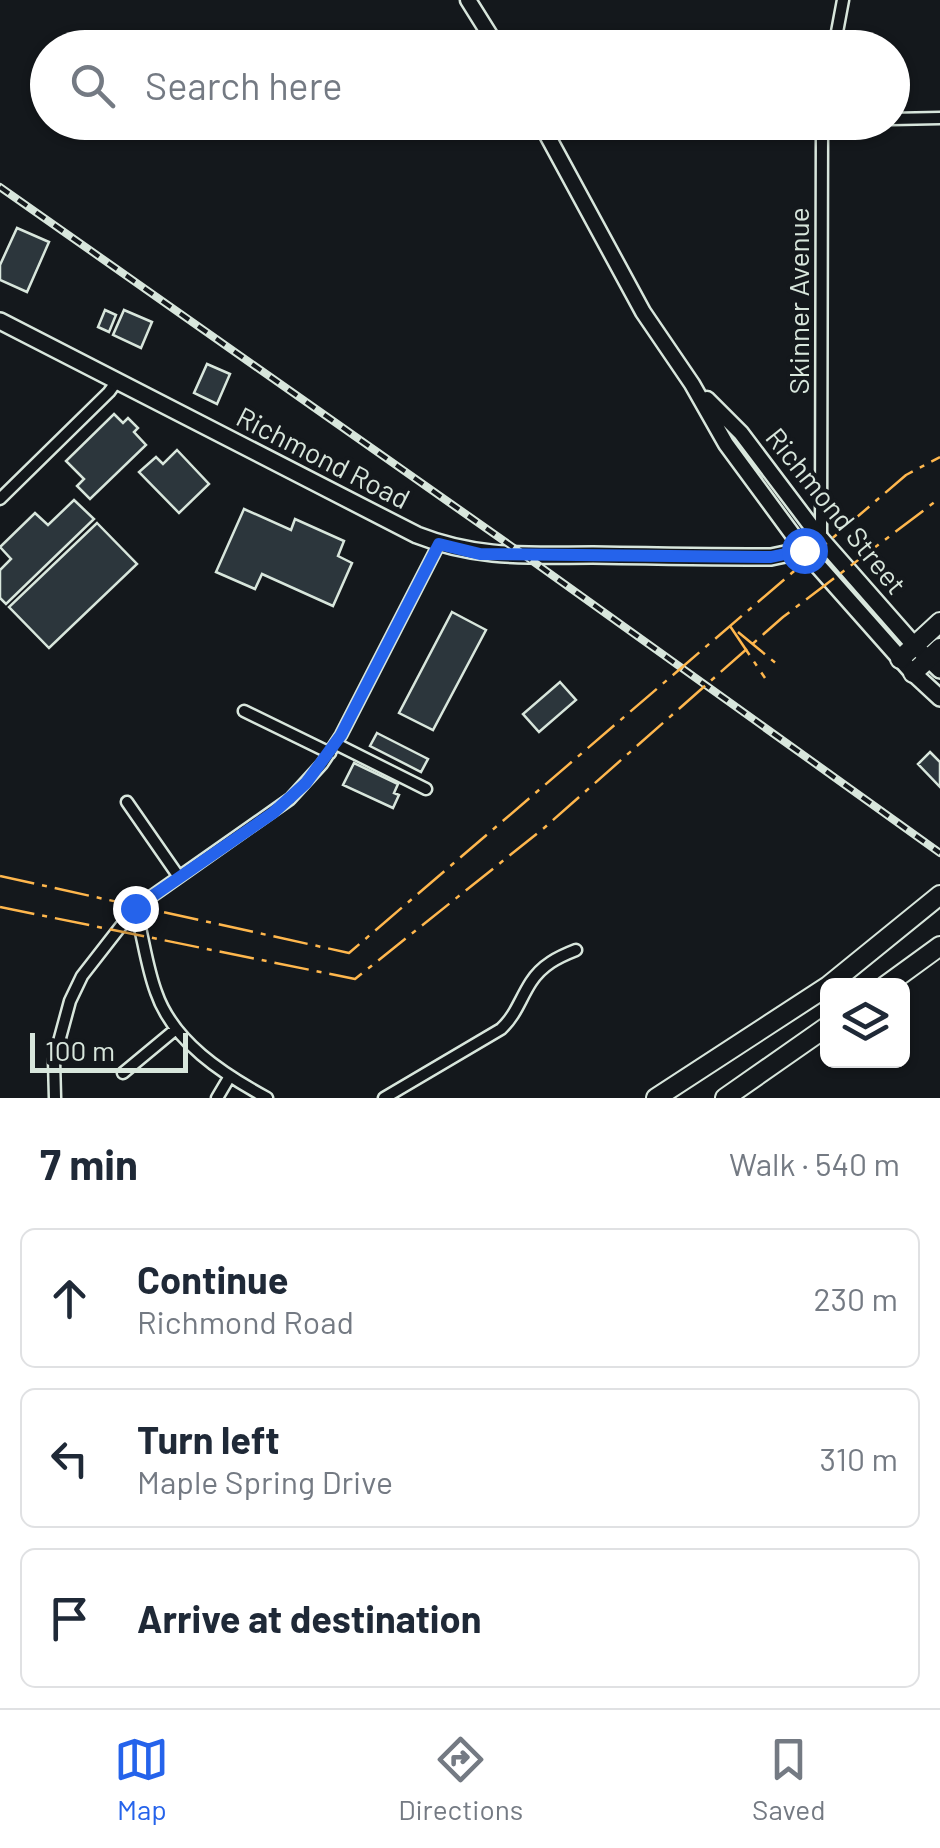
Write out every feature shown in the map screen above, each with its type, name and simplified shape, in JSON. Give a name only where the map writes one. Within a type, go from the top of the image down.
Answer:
[{"type":"highway","points":[[907,666],[931,656],[940,622]]},
{"type":"highway","points":[[838,978],[940,896]]},
{"type":"highway","points":[[897,978],[940,946]]},
{"type":"highway","points":[[656,1098],[820,991]]},
{"type":"highway","points":[[725,1098],[820,1032]]},
{"type":"main road","points":[[468,0],[487,30]]},
{"type":"main road","name":"Richmond Street","points":[[550,140],[643,312],[692,384],[726,444],[804,550],[940,698]]},
{"type":"main road","name":"Richmond Road","points":[[0,322],[439,544],[480,554],[771,557],[804,550],[821,539]]},
{"type":"main road","name":"Richmond Street","points":[[692,384],[741,433],[821,539],[931,656]]},
{"type":"street","points":[[837,30],[842,0]]},
{"type":"street","points":[[910,119],[940,118]]},
{"type":"street","name":"Skinner Avenue","points":[[821,539],[822,140]]},
{"type":"street","points":[[0,498],[117,381]]},
{"type":"street","points":[[55,1098],[54,1060],[70,1001],[82,976],[135,908],[290,799],[333,748],[439,544]]},
{"type":"street","points":[[244,710],[426,789]]},
{"type":"street","points":[[127,802],[179,877]]},
{"type":"street","points":[[135,908],[154,987],[176,1029],[194,1049],[267,1098]]},
{"type":"street","points":[[384,1098],[500,1029],[515,1014],[530,982],[544,966],[576,950]]},
{"type":"street","points":[[123,1073],[176,1029]]},
{"type":"street","points":[[216,1098],[230,1076]]},
{"type":"building","points":[[17,228],[49,242],[27,292],[0,280],[0,265]]},
{"type":"building","points":[[105,310],[116,315],[109,332],[98,327]]},
{"type":"building","points":[[124,310],[152,322],[141,348],[113,335]]},
{"type":"building","points":[[207,364],[230,374],[217,404],[194,393]]},
{"type":"building","points":[[114,414],[123,423],[128,418],[146,445],[90,499],[77,486],[84,479],[66,461]]},
{"type":"building","points":[[177,450],[209,484],[179,513],[139,472],[156,457],[163,464]]},
{"type":"building","points":[[74,500],[94,519],[6,604],[0,598],[0,570],[11,559],[0,547],[35,513],[48,525]]},
{"type":"building","points":[[244,509],[291,530],[295,519],[344,541],[338,556],[352,563],[333,606],[262,574],[255,589],[216,572]]},
{"type":"building","points":[[97,523],[137,564],[49,648],[9,607]]},
{"type":"building","points":[[452,612],[486,630],[433,730],[399,713]]},
{"type":"building","points":[[560,682],[576,700],[539,732],[523,714]]},
{"type":"building","points":[[377,733],[428,759],[421,772],[370,746]]},
{"type":"building","points":[[930,752],[940,762],[940,787],[918,764]]},
{"type":"building","points":[[354,763],[398,784],[394,793],[399,795],[393,808],[343,785]]},
{"type":"railway","points":[[0,187],[940,853]]},
{"type":"power","points":[[0,876],[349,953],[906,475],[940,457]]},
{"type":"power","points":[[0,907],[355,979],[544,828],[783,617],[940,498]]},
{"type":"power","points":[[730,626],[765,678]]},
{"type":"power","points":[[738,632],[778,665]]},
{"type":"route","points":[[135,908],[273,813],[322,764],[341,735],[439,544],[480,554],[524,555],[771,557],[804,550]]}]
